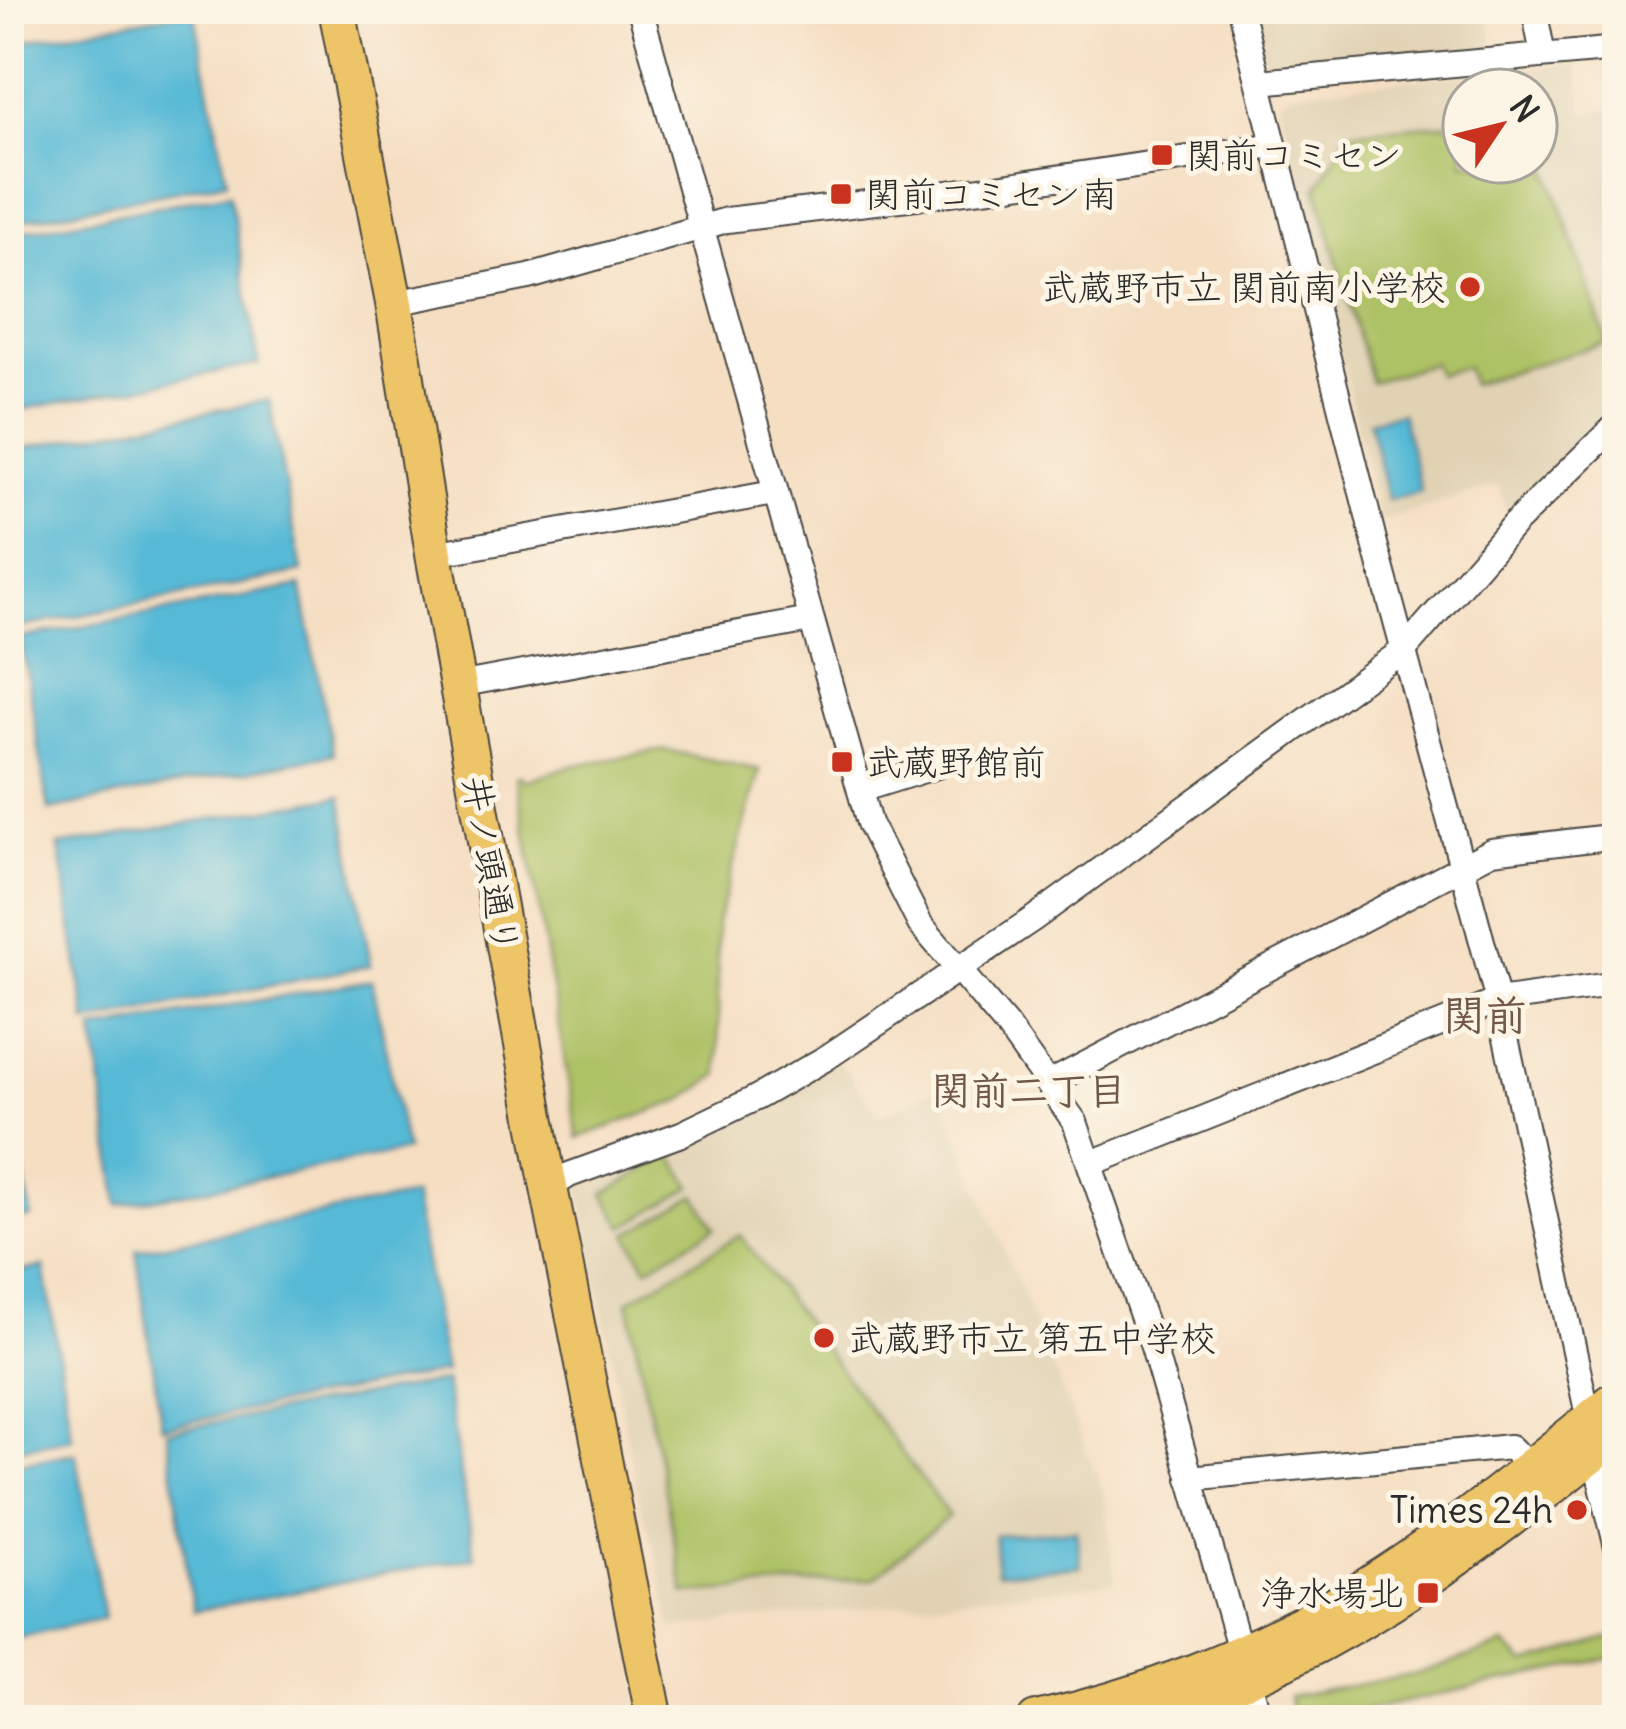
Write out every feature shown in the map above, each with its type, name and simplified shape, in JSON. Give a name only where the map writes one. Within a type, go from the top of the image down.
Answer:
[{"type":"main road","name":"井ノ頭通り","points":[[337,9],[394,303],[434,554],[549,1188],[655,1720]]},
{"type":"main road","points":[[1137,1720],[1244,1665],[1604,1426]]},
{"type":"main road","points":[[1036,1720],[1244,1665]]},
{"type":"street","points":[[640,9],[869,823],[920,924],[1050,1083],[1075,1122],[1153,1347],[1260,1720]]},
{"type":"street","points":[[1240,9],[1604,1426],[1617,1548]]},
{"type":"street","points":[[1534,9],[1543,55]]},
{"type":"street","points":[[1259,82],[1617,49]]},
{"type":"street","points":[[394,303],[529,277],[703,224],[990,188],[1274,145]]},
{"type":"street","points":[[549,1188],[569,1175],[681,1134],[757,1098],[826,1058],[958,969],[1405,649],[1514,524],[1617,424]]},
{"type":"street","points":[[434,554],[775,493]]},
{"type":"street","points":[[458,685],[810,620]]},
{"type":"street","points":[[860,790],[937,766]]},
{"type":"street","points":[[1050,1083],[1492,851],[1617,836]]},
{"type":"street","points":[[1092,1163],[1498,1001],[1617,984]]},
{"type":"street","points":[[1190,1478],[1510,1447],[1516,1454]]},
{"type":"shaded area","points":[[1250,9],[1486,9],[1495,50],[1280,70],[1263,59]]},
{"type":"shaded area","name":"武蔵野市立 関前南小学校","points":[[1578,63],[1583,114],[1617,108],[1617,412],[1509,520],[1498,485],[1380,522],[1280,102],[1289,92],[1440,77],[1440,186],[1560,186],[1560,66],[1548,66]]},
{"type":"shaded area","name":"武蔵野市立 第五中学校","points":[[838,1060],[880,1116],[942,1086],[953,1124],[1105,1496],[1115,1583],[671,1628],[640,1505],[578,1181]]},
{"type":"green space","points":[[1440,124],[1440,186],[1554,186],[1607,342],[1471,384],[1466,367],[1438,375],[1433,363],[1371,382],[1317,188],[1349,132]]},
{"type":"green space","points":[[665,750],[760,770],[717,923],[719,1075],[683,1100],[578,1138],[516,777],[521,775],[525,781],[570,766]]},
{"type":"green space","points":[[672,1154],[692,1187],[624,1227],[604,1194]]},
{"type":"green space","points":[[696,1195],[715,1228],[647,1268],[628,1234]]},
{"type":"green space","points":[[740,1235],[949,1516],[874,1578],[685,1594],[628,1301]]},
{"type":"green space","points":[[1617,1636],[1617,1657],[1319,1720],[1293,1720],[1289,1697],[1417,1674],[1505,1645],[1526,1664]]},
{"type":"water","points":[[194,10],[227,181],[9,223],[9,44]]},
{"type":"water","points":[[230,193],[259,364],[9,412],[9,234]]},
{"type":"water","points":[[269,400],[302,572],[16,628],[9,579],[9,451]]},
{"type":"water","points":[[1401,413],[1421,492],[1388,500],[1369,421]]},
{"type":"water","points":[[301,586],[333,754],[49,810],[21,638]]},
{"type":"water","points":[[341,796],[371,965],[87,1023],[59,846]]},
{"type":"water","points":[[372,980],[406,1151],[119,1205],[94,1030]]},
{"type":"water","points":[[9,1082],[31,1217],[9,1221]]},
{"type":"water","points":[[413,1196],[445,1372],[162,1427],[136,1250]]},
{"type":"water","points":[[44,1267],[72,1438],[9,1450],[9,1273]]},
{"type":"water","points":[[445,1381],[475,1557],[193,1611],[167,1431]]},
{"type":"water","points":[[76,1453],[104,1618],[9,1639],[9,1465]]},
{"type":"water","points":[[1076,1530],[1080,1566],[997,1573],[995,1536]]},
{"type":"place","name":"関前コミセン","points":[[1162,155]]},
{"type":"place","name":"関前コミセン南","points":[[841,194]]},
{"type":"place","name":"武蔵野市立 関前南小学校","points":[[1470,287]]},
{"type":"place","name":"武蔵野館前","points":[[842,762]]},
{"type":"place","name":"武蔵野市立 第五中学校","points":[[824,1338]]},
{"type":"place","name":"Times 24h","points":[[1577,1510]]},
{"type":"place","name":"浄水場北","points":[[1428,1593]]},
{"type":"district","name":"関前","points":[[1485,1015]]},
{"type":"district","name":"関前二丁目","points":[[1029,1090]]}]
